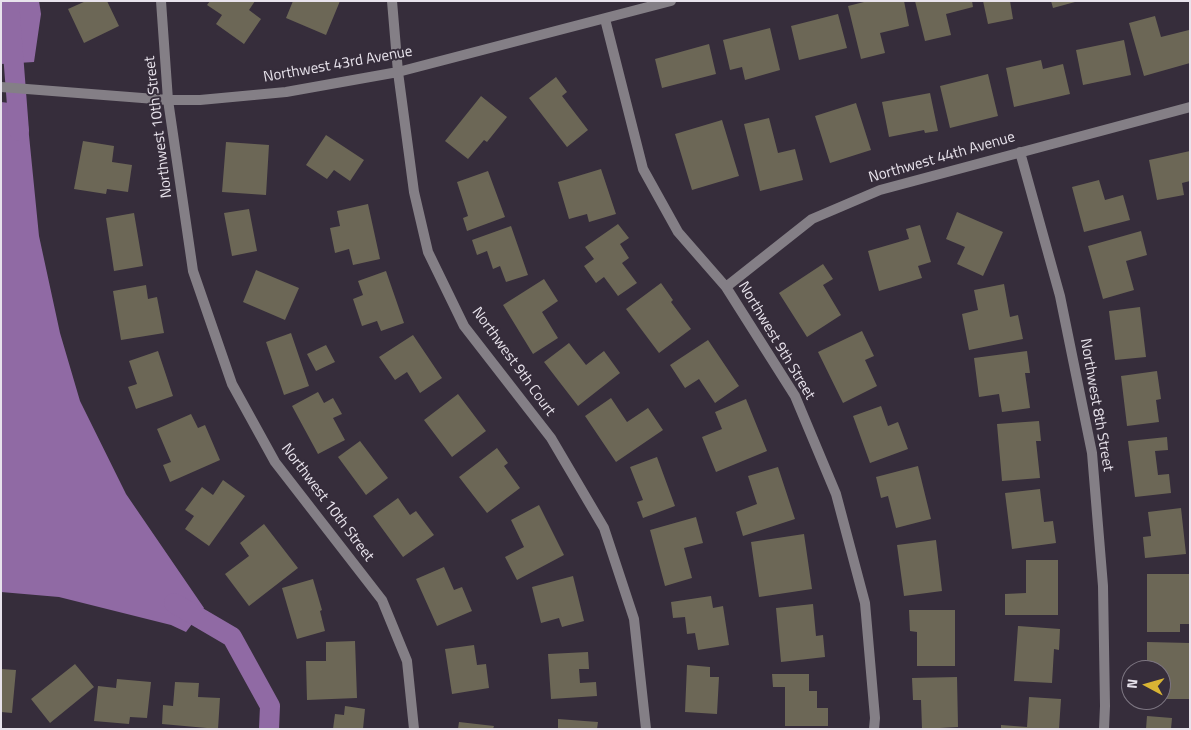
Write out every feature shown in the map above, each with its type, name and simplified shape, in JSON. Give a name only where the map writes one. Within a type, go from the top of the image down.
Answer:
[{"type":"street","name":"Northwest 10th Street","points":[[161,1],[168,100],[193,271],[232,384],[275,462],[382,600],[407,661],[414,729]]},
{"type":"street","name":"Northwest 9th Court","points":[[392,1],[398,72],[414,192],[428,252],[464,326],[551,438],[604,528],[634,619],[646,729]]},
{"type":"street","name":"Northwest 43rd Avenue","points":[[1,87],[168,100],[200,100],[286,92],[398,72],[671,1]]},
{"type":"street","name":"Northwest 9th Street","points":[[605,19],[643,169],[678,232],[726,287],[795,396],[836,494],[865,603],[875,718],[874,729]]},
{"type":"street","name":"Northwest 44th Avenue","points":[[726,287],[812,219],[880,190],[1190,107]]},
{"type":"street","name":"Northwest 8th Street","points":[[1020,152],[1060,296],[1092,453],[1103,586],[1104,729]]},
{"type":"shaded area","points":[[1,1],[39,1],[41,14],[34,62],[1,64]]},
{"type":"shaded area","points":[[1,102],[26,105],[39,236],[60,333],[80,401],[126,494],[204,608],[186,632],[171,625],[59,597],[1,592]]},
{"type":"building","points":[[86,1],[107,1],[119,26],[84,43],[68,9]]},
{"type":"building","points":[[210,1],[255,1],[249,10],[261,19],[244,44],[216,24],[222,15],[207,5]]},
{"type":"building","points":[[293,1],[340,1],[326,35],[286,18]]},
{"type":"building","points":[[868,1],[904,1],[909,26],[880,33],[885,53],[861,59],[848,6]]},
{"type":"building","points":[[915,1],[972,1],[973,7],[946,14],[951,35],[925,41]]},
{"type":"building","points":[[983,1],[1010,1],[1013,19],[988,24]]},
{"type":"building","points":[[1051,1],[1075,1],[1075,2],[1053,8]]},
{"type":"building","points":[[838,14],[847,48],[799,60],[791,26]]},
{"type":"building","points":[[1155,16],[1161,37],[1189,30],[1190,63],[1144,76],[1129,23]]},
{"type":"building","points":[[770,28],[780,70],[745,80],[742,67],[730,70],[723,40]]},
{"type":"building","points":[[1124,40],[1131,75],[1083,85],[1076,50]]},
{"type":"building","points":[[709,44],[716,74],[662,88],[655,59]]},
{"type":"building","points":[[1041,60],[1043,69],[1063,64],[1070,94],[1014,107],[1006,68]]},
{"type":"building","points":[[988,74],[998,116],[950,128],[940,86]]},
{"type":"building","points":[[556,77],[567,92],[562,96],[588,130],[567,147],[529,98]]},
{"type":"building","points":[[930,93],[938,131],[925,133],[924,130],[889,137],[882,102]]},
{"type":"building","points":[[481,96],[507,117],[487,142],[484,140],[468,159],[445,141]]},
{"type":"building","points":[[856,103],[871,150],[830,163],[815,116]]},
{"type":"building","points":[[769,118],[778,153],[795,149],[803,180],[760,191],[744,124]]},
{"type":"building","points":[[722,120],[739,176],[692,190],[675,134]]},
{"type":"building","points":[[326,135],[364,160],[350,181],[334,170],[327,179],[306,165]]},
{"type":"building","points":[[83,141],[114,146],[112,162],[132,165],[128,192],[107,189],[106,194],[74,189]]},
{"type":"building","points":[[226,142],[269,145],[266,195],[222,192]]},
{"type":"building","points":[[1190,151],[1190,181],[1182,183],[1184,195],[1157,200],[1149,160]]},
{"type":"building","points":[[601,169],[616,214],[589,222],[587,214],[569,219],[558,182]]},
{"type":"building","points":[[488,171],[505,217],[467,231],[463,218],[468,216],[457,182]]},
{"type":"building","points":[[1099,180],[1105,200],[1123,195],[1130,220],[1084,232],[1072,187]]},
{"type":"building","points":[[368,204],[380,259],[353,265],[349,249],[335,253],[330,228],[340,226],[337,211]]},
{"type":"building","points":[[249,209],[257,251],[232,256],[224,213]]},
{"type":"building","points":[[957,212],[1003,232],[983,276],[957,264],[965,247],[946,239]]},
{"type":"building","points":[[134,213],[143,266],[114,271],[106,218]]},
{"type":"building","points":[[618,224],[629,238],[620,244],[629,258],[622,263],[637,283],[618,296],[604,277],[596,283],[584,266],[594,259],[585,247]]},
{"type":"building","points":[[920,225],[931,262],[918,266],[922,278],[879,291],[868,251],[909,239],[906,229]]},
{"type":"building","points":[[511,226],[528,275],[506,282],[500,266],[493,269],[487,251],[477,255],[472,240]]},
{"type":"building","points":[[1141,231],[1147,255],[1126,261],[1134,290],[1103,299],[1088,246]]},
{"type":"building","points":[[823,264],[833,279],[823,285],[841,315],[807,337],[779,293]]},
{"type":"building","points":[[256,270],[299,288],[285,320],[243,302]]},
{"type":"building","points":[[386,271],[404,323],[381,331],[377,321],[362,326],[353,299],[363,295],[358,281]]},
{"type":"building","points":[[544,279],[558,301],[542,312],[558,338],[533,354],[503,305]]},
{"type":"building","points":[[661,283],[673,300],[671,302],[691,329],[659,353],[626,309]]},
{"type":"building","points":[[1004,284],[1010,317],[1018,315],[1023,339],[969,350],[962,314],[978,310],[974,290]]},
{"type":"building","points":[[146,285],[148,299],[157,297],[164,333],[121,340],[113,291]]},
{"type":"building","points":[[1140,307],[1146,357],[1115,360],[1109,311]]},
{"type":"building","points":[[862,331],[874,356],[865,360],[877,386],[843,403],[818,352]]},
{"type":"building","points":[[291,333],[309,386],[284,395],[266,342]]},
{"type":"building","points":[[413,335],[442,378],[420,393],[407,372],[395,380],[379,357]]},
{"type":"building","points":[[708,340],[739,386],[715,403],[699,379],[685,388],[670,365]]},
{"type":"building","points":[[569,343],[586,365],[604,351],[620,373],[578,406],[544,362]]},
{"type":"building","points":[[326,345],[335,362],[316,371],[307,354]]},
{"type":"building","points":[[158,351],[173,396],[136,409],[128,387],[137,384],[129,361]]},
{"type":"building","points":[[1027,351],[1030,373],[1025,373],[1030,408],[1002,412],[999,394],[979,397],[974,358]]},
{"type":"building","points":[[1157,371],[1161,399],[1156,400],[1159,422],[1127,426],[1121,376]]},
{"type":"building","points":[[318,392],[324,403],[333,398],[342,414],[333,418],[345,440],[318,454],[292,406]]},
{"type":"building","points":[[458,394],[486,431],[452,457],[424,420]]},
{"type":"building","points":[[611,398],[627,422],[648,408],[663,430],[616,462],[585,416]]},
{"type":"building","points":[[746,399],[767,451],[716,472],[702,437],[722,429],[715,412]]},
{"type":"building","points":[[881,406],[888,426],[898,422],[908,449],[870,463],[853,416]]},
{"type":"building","points":[[191,414],[198,428],[205,425],[220,460],[170,482],[163,465],[171,462],[157,429]]},
{"type":"building","points":[[1039,421],[1041,441],[1036,441],[1040,478],[1002,481],[997,424]]},
{"type":"building","points":[[1167,437],[1168,450],[1155,451],[1158,475],[1169,474],[1171,493],[1135,497],[1128,441]]},
{"type":"building","points":[[360,441],[388,478],[366,495],[338,457]]},
{"type":"building","points":[[497,448],[508,463],[504,466],[520,488],[487,513],[459,477]]},
{"type":"building","points":[[657,457],[675,506],[643,518],[637,502],[643,500],[630,467]]},
{"type":"building","points":[[918,466],[931,519],[896,528],[888,496],[881,498],[876,477]]},
{"type":"building","points":[[778,467],[795,519],[743,536],[736,512],[757,504],[748,476]]},
{"type":"building","points":[[223,480],[245,496],[209,546],[185,529],[194,516],[185,510],[202,487],[213,495]]},
{"type":"building","points":[[1040,489],[1044,522],[1053,521],[1056,543],[1012,549],[1005,493]]},
{"type":"building","points":[[398,498],[410,515],[416,511],[434,535],[403,557],[373,516]]},
{"type":"building","points":[[539,505],[564,555],[517,580],[505,557],[524,547],[511,520]]},
{"type":"building","points":[[1181,508],[1186,554],[1145,558],[1143,537],[1151,536],[1148,512]]},
{"type":"building","points":[[696,517],[703,543],[684,548],[692,578],[665,586],[650,530]]},
{"type":"building","points":[[264,524],[298,568],[249,606],[225,574],[249,556],[240,543]]},
{"type":"building","points":[[804,534],[812,589],[759,597],[751,542]]},
{"type":"building","points":[[936,540],[942,591],[904,596],[897,545]]},
{"type":"building","points":[[1026,560],[1058,560],[1058,615],[1005,615],[1005,594],[1026,593]]},
{"type":"building","points":[[444,567],[454,590],[462,587],[472,611],[437,626],[416,579]]},
{"type":"building","points":[[1147,574],[1190,574],[1190,624],[1180,624],[1180,632],[1147,632]]},
{"type":"building","points":[[573,576],[584,621],[562,627],[559,618],[541,623],[532,587]]},
{"type":"building","points":[[313,579],[322,610],[320,611],[325,631],[297,639],[282,588]]},
{"type":"building","points":[[711,596],[713,608],[723,606],[729,645],[698,650],[695,633],[687,634],[685,617],[673,618],[671,602]]},
{"type":"building","points":[[813,604],[816,636],[823,635],[825,657],[781,662],[776,608]]},
{"type":"building","points":[[909,610],[955,610],[955,666],[917,666],[917,632],[910,631]]},
{"type":"building","points":[[1018,626],[1060,629],[1059,650],[1054,649],[1052,683],[1014,681]]},
{"type":"building","points":[[355,641],[357,698],[307,700],[306,661],[326,661],[326,642]]},
{"type":"building","points":[[1147,642],[1190,643],[1190,699],[1171,699],[1171,660],[1147,660]]},
{"type":"building","points":[[474,645],[477,665],[486,664],[489,688],[452,694],[445,649]]},
{"type":"building","points":[[588,652],[589,669],[579,669],[580,683],[596,682],[597,696],[551,699],[548,654]]},
{"type":"building","points":[[75,664],[94,687],[50,723],[31,699]]},
{"type":"building","points":[[687,665],[710,667],[710,677],[719,677],[717,714],[685,712]]},
{"type":"building","points":[[1,669],[16,670],[12,713],[1,712]]},
{"type":"building","points":[[772,674],[809,674],[809,691],[817,691],[817,708],[828,708],[828,726],[785,726],[785,687],[773,687]]},
{"type":"building","points":[[957,677],[958,727],[922,729],[921,700],[913,700],[912,678]]},
{"type":"building","points":[[117,679],[151,682],[147,718],[130,717],[129,724],[94,721],[98,686],[116,688]]},
{"type":"building","points":[[175,682],[199,683],[198,697],[220,698],[218,729],[162,724],[163,705],[173,706]]},
{"type":"building","points":[[1029,697],[1061,699],[1059,729],[1001,729],[1001,725],[1027,727]]},
{"type":"building","points":[[345,706],[365,709],[363,729],[333,729],[335,714],[344,715]]},
{"type":"building","points":[[1147,716],[1172,718],[1171,729],[1146,729]]},
{"type":"building","points":[[558,719],[598,722],[597,729],[558,729]]},
{"type":"building","points":[[459,722],[494,726],[493,729],[458,729]]},
{"type":"waterway","points":[[9,1],[19,131]]},
{"type":"waterway","points":[[174,603],[232,637],[270,706],[269,729]]}]
